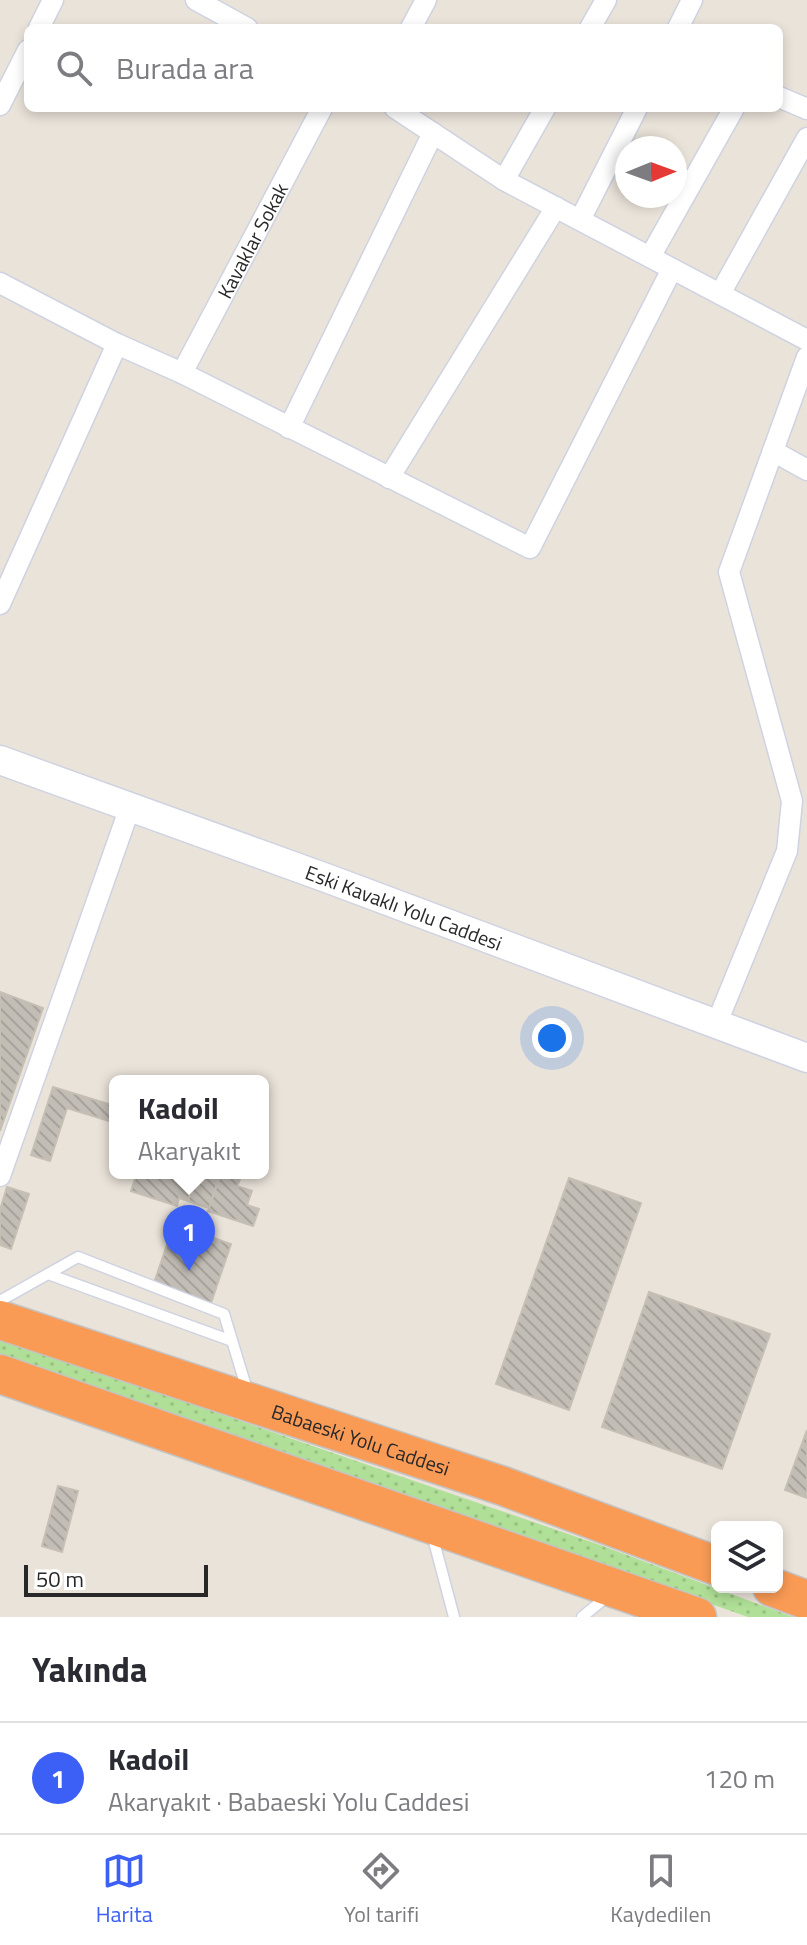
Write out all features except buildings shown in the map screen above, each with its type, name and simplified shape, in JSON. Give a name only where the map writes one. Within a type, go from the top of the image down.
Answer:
[{"type":"highway","name":"Babaeski Yolu Caddesi","points":[[0,1320],[503,1486],[711,1564]]},
{"type":"highway","points":[[0,1374],[697,1617]]},
{"type":"highway","points":[[783,1591],[807,1600]]},
{"type":"street","points":[[41,24],[53,0]]},
{"type":"street","points":[[196,0],[240,24]]},
{"type":"street","points":[[413,24],[426,0]]},
{"type":"street","points":[[592,24],[606,0]]},
{"type":"street","points":[[680,24],[692,0]]},
{"type":"street","points":[[0,105],[24,58]]},
{"type":"street","points":[[783,99],[807,109]]},
{"type":"street","name":"Kavaklar Sokak","points":[[182,373],[320,112]]},
{"type":"street","points":[[401,112],[504,180],[807,340]]},
{"type":"street","points":[[504,180],[543,112]]},
{"type":"street","points":[[580,220],[635,112]]},
{"type":"street","points":[[650,257],[732,112]]},
{"type":"street","points":[[289,428],[433,133]]},
{"type":"street","points":[[720,294],[807,138]]},
{"type":"street","points":[[389,478],[556,207]]},
{"type":"street","points":[[0,283],[530,548],[672,269]]},
{"type":"street","points":[[0,604],[117,344]]},
{"type":"street","points":[[716,1025],[787,851],[792,801],[729,572],[807,357]]},
{"type":"street","points":[[773,451],[807,470]]},
{"type":"street","name":"Eski Kavaklı Yolu Caddesi","points":[[0,760],[807,1058]]},
{"type":"street","points":[[0,1176],[130,807]]},
{"type":"lane","points":[[0,1301],[78,1257],[224,1314],[251,1402]]},
{"type":"lane","points":[[48,1274],[232,1341]]},
{"type":"lane","points":[[429,1522],[454,1617]]},
{"type":"lane","points":[[582,1617],[617,1589]]},
{"type":"green space","points":[[0,1338],[600,1545],[711,1586],[711,1593],[729,1593],[793,1617],[748,1617],[0,1356]]},
{"type":"place","name":"Kadoil","points":[[189,1271]]}]
